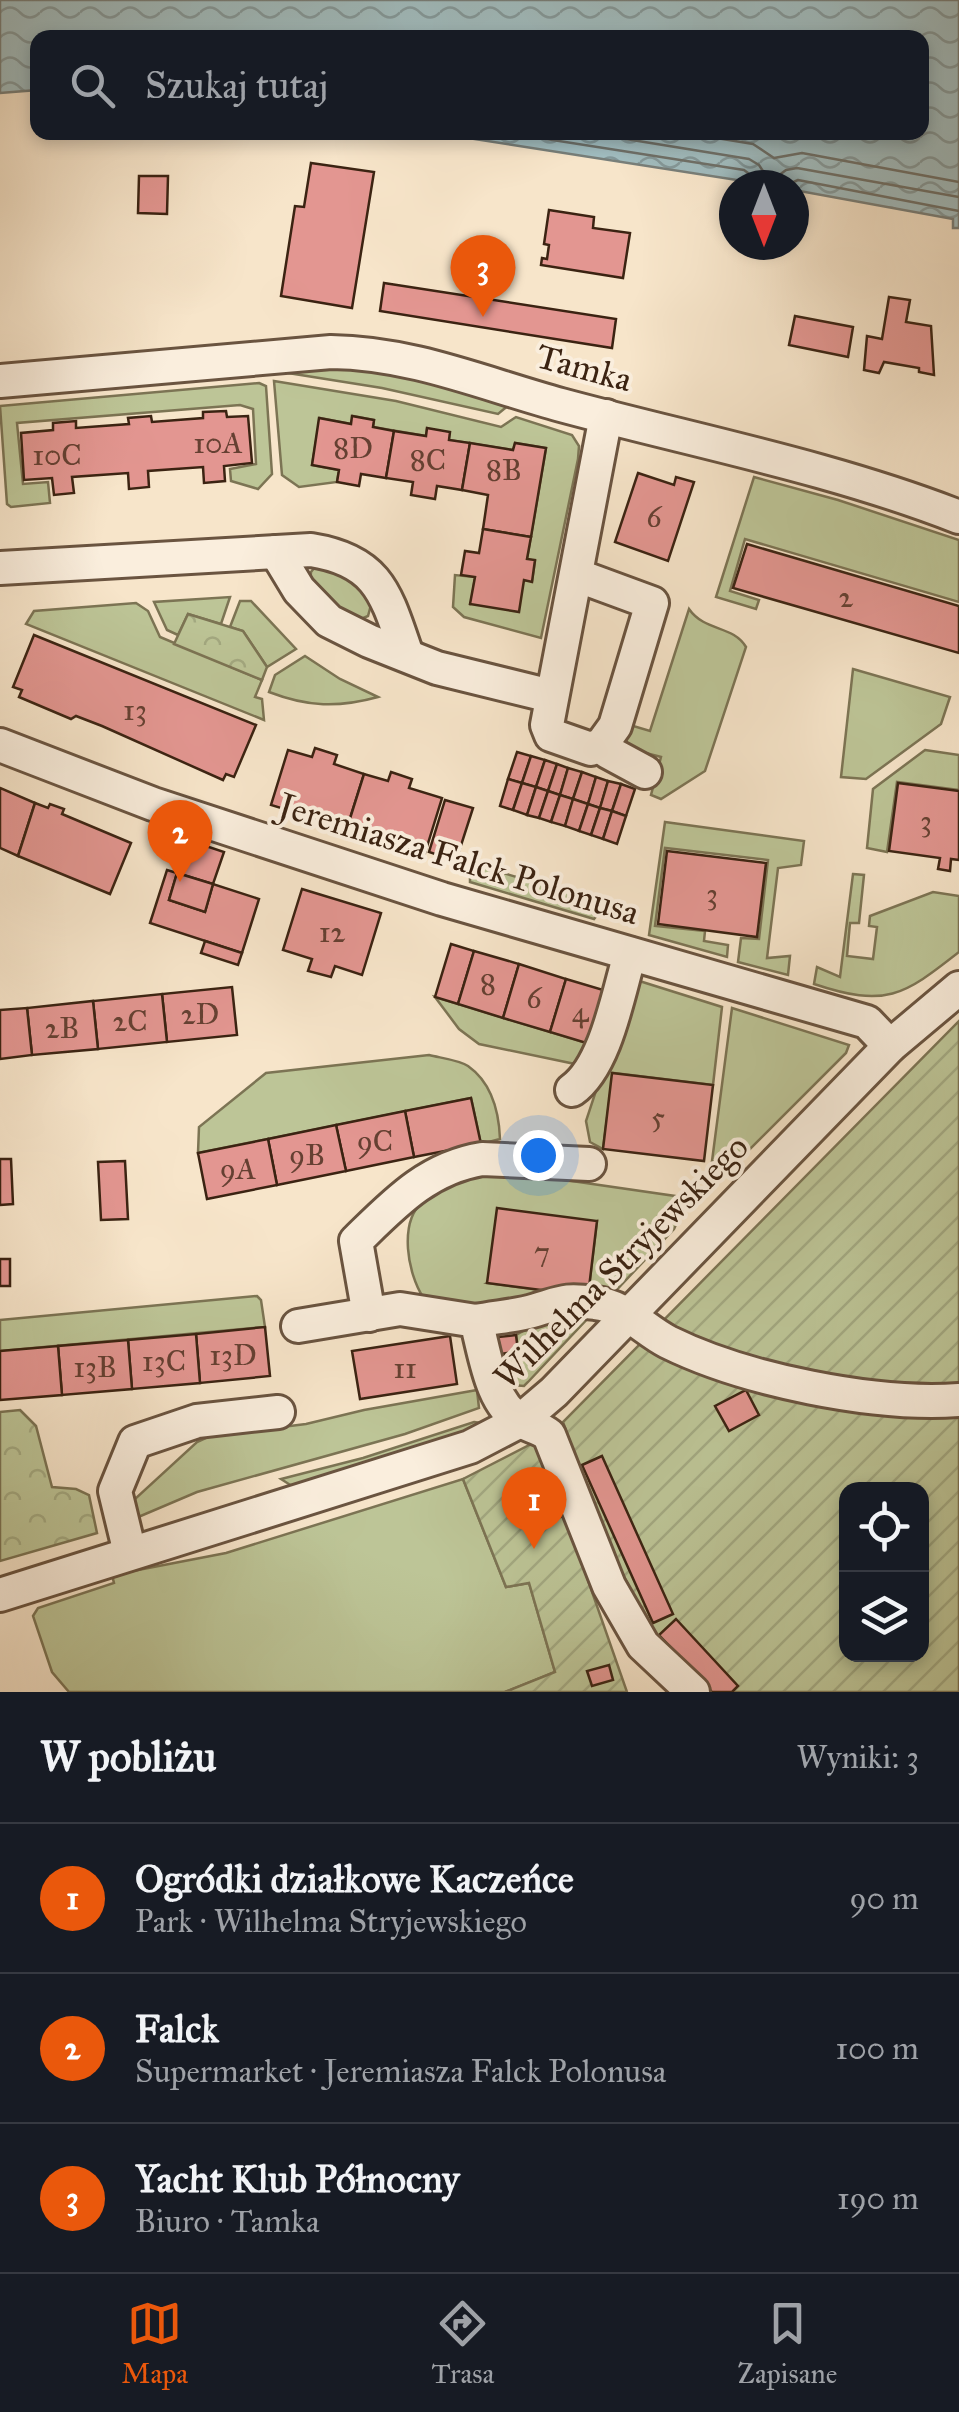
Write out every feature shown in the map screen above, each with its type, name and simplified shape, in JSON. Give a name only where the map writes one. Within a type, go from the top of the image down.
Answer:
[{"type":"street","name":"Tamka","points":[[0,380],[364,352],[463,374],[560,405],[898,492],[959,517]]},
{"type":"street","points":[[576,576],[652,602],[615,726],[602,744],[591,749],[551,735],[547,724],[606,416]]},
{"type":"street","points":[[0,568],[311,550],[341,555],[373,576],[380,586],[407,655]]},
{"type":"street","points":[[276,552],[299,590],[329,621],[438,668],[552,696]]},
{"type":"street","points":[[602,744],[608,752],[645,772]]},
{"type":"street","name":"Jeremiasza Falck Polonusa","points":[[0,745],[172,811],[442,899],[867,1022],[890,1046]]},
{"type":"street","points":[[572,1090],[587,1080],[597,1059],[630,954]]},
{"type":"street","name":"Wilhelma Stryjewskiego","points":[[0,1595],[470,1447],[520,1421],[554,1392],[890,1046],[959,988]]},
{"type":"street","points":[[370,1315],[356,1240],[398,1198],[432,1175],[466,1161],[589,1164]]},
{"type":"street","points":[[298,1326],[400,1309],[476,1321],[536,1310],[562,1299],[598,1303],[628,1314],[668,1342],[785,1381],[880,1398],[959,1400]]},
{"type":"street","points":[[476,1321],[501,1403],[520,1421],[540,1427],[549,1435],[609,1586],[643,1645],[693,1692]]},
{"type":"street","points":[[130,1553],[115,1491],[134,1442],[197,1421],[278,1412]]},
{"type":"green space","points":[[328,367],[401,372],[510,404],[498,414],[382,388],[288,373]]},
{"type":"green space","points":[[274,381],[396,401],[501,427],[516,417],[572,435],[579,446],[578,459],[541,638],[464,617],[453,607],[455,575],[475,577],[471,604],[524,580],[532,581],[535,561],[527,559],[546,448],[515,443],[513,450],[449,440],[427,429],[426,436],[373,427],[374,420],[353,416],[351,424],[320,418],[312,465],[339,470],[337,482],[299,487],[282,475]]},
{"type":"green space","points":[[259,383],[266,386],[272,474],[258,489],[231,481],[230,469],[256,464],[253,409],[240,405],[17,423],[23,484],[48,482],[50,503],[11,507],[7,504],[0,406]]},
{"type":"green space","points":[[754,477],[959,540],[959,602],[745,539],[730,591],[759,600],[756,609],[716,597]]},
{"type":"green space","points":[[315,567],[342,569],[372,601],[368,616],[354,622],[310,585]]},
{"type":"green space","points":[[230,597],[221,624],[188,614],[178,635],[167,630],[154,602]]},
{"type":"green space","points":[[240,601],[251,601],[296,649],[267,667],[243,631],[230,627]]},
{"type":"green space","points":[[136,603],[148,611],[160,637],[262,680],[255,697],[262,699],[264,720],[26,624],[34,611]]},
{"type":"green space","points":[[689,609],[703,622],[734,635],[746,647],[705,771],[661,799],[651,795],[661,757],[630,749],[625,738],[630,725],[650,731]]},
{"type":"green space","points":[[188,614],[243,631],[267,667],[262,680],[174,644]]},
{"type":"green space","points":[[305,656],[378,697],[323,704],[269,692],[275,675]]},
{"type":"green space","points":[[853,669],[950,697],[941,724],[866,779],[841,777]]},
{"type":"green space","points":[[925,750],[959,755],[959,790],[897,782],[887,852],[867,848],[873,789]]},
{"type":"green space","points":[[665,822],[804,841],[801,865],[778,868],[767,958],[790,956],[788,975],[738,962],[741,938],[759,939],[768,860],[665,848],[655,926],[705,931],[704,941],[728,945],[727,957],[649,935]]},
{"type":"green space","points":[[476,865],[598,901],[598,914],[594,919],[470,882]]},
{"type":"green space","points":[[853,874],[864,875],[859,923],[850,923],[847,956],[873,959],[877,927],[869,926],[870,916],[933,892],[959,896],[959,952],[923,979],[892,993],[859,995],[814,984],[817,967],[840,977]]},
{"type":"green space","points":[[633,979],[722,1007],[713,1085],[613,1073],[603,1149],[590,1142],[586,1121]]},
{"type":"green space","points":[[435,997],[593,1045],[580,1065],[479,1044],[459,1029]]},
{"type":"green space","points":[[732,1008],[849,1045],[846,1053],[736,1163],[712,1161]]},
{"type":"green space","points":[[959,1021],[959,1692],[710,1692],[661,1643],[601,1532],[563,1422]]},
{"type":"green space","points":[[429,1055],[464,1064],[483,1081],[496,1109],[500,1139],[481,1144],[471,1098],[198,1153],[199,1127],[266,1073]]},
{"type":"green space","points":[[503,1171],[675,1196],[683,1209],[674,1229],[609,1298],[588,1296],[597,1221],[487,1283],[541,1290],[535,1301],[499,1308],[423,1297],[408,1249],[415,1210],[430,1196],[450,1186]]},
{"type":"green space","points":[[257,1296],[265,1327],[0,1351],[0,1320]]},
{"type":"green space","points":[[561,1310],[592,1314],[524,1386],[512,1385],[504,1353],[518,1350],[516,1335]]},
{"type":"green space","points":[[477,1390],[479,1408],[405,1434],[197,1492],[136,1518],[132,1503],[136,1498],[197,1442],[210,1436],[306,1424]]},
{"type":"green space","points":[[20,1410],[36,1426],[52,1487],[76,1489],[89,1495],[97,1533],[0,1561],[0,1412]]},
{"type":"green space","points":[[481,1423],[476,1429],[295,1488],[281,1479],[363,1458]]},
{"type":"green space","points":[[539,1440],[627,1692],[505,1692],[555,1672],[529,1583],[506,1587],[463,1479]]},
{"type":"green space","points":[[463,1479],[506,1587],[529,1583],[555,1672],[505,1692],[69,1692],[52,1672],[33,1616],[38,1608],[114,1583],[112,1575],[226,1553]]},
{"type":"water","points":[[0,0],[959,0],[959,228],[953,228],[953,219],[809,193],[809,170],[719,170],[719,177],[481,140],[929,140],[929,30],[30,30],[30,91],[0,93]]},
{"type":"building","points":[[311,163],[374,172],[352,308],[281,296],[295,206],[304,207]]},
{"type":"building","points":[[139,176],[168,176],[167,214],[138,213]]},
{"type":"building","points":[[549,210],[594,217],[593,228],[630,233],[623,278],[541,265],[542,258],[547,259],[549,245],[544,244]]},
{"type":"building","points":[[384,283],[616,319],[612,348],[380,311]]},
{"type":"building","points":[[889,297],[910,300],[906,322],[931,326],[934,375],[919,372],[919,368],[884,362],[879,373],[864,370],[867,336],[882,339]]},
{"type":"building","points":[[795,316],[853,327],[848,357],[789,345]]},
{"type":"building","points":[[226,411],[227,417],[248,416],[252,463],[224,466],[225,481],[204,483],[203,467],[148,471],[149,487],[129,489],[128,473],[72,477],[74,493],[54,495],[52,478],[24,480],[21,433],[53,430],[53,423],[76,421],[76,428],[129,424],[128,418],[151,416],[152,422],[203,418],[203,412]]},
{"type":"building","points":[[352,416],[374,420],[373,427],[394,431],[386,478],[361,474],[359,486],[337,482],[339,470],[312,465],[319,418],[351,424]]},
{"type":"building","points":[[427,428],[450,432],[449,440],[470,443],[462,490],[437,486],[435,499],[411,495],[413,482],[386,478],[394,431],[426,436]]},
{"type":"building","points":[[470,443],[513,450],[515,443],[546,448],[531,537],[483,529],[488,495],[462,490]]},
{"type":"building","points":[[638,473],[674,485],[676,477],[694,482],[668,561],[615,542]]},
{"type":"building","points":[[483,529],[531,537],[527,559],[535,560],[532,582],[524,580],[519,612],[470,604],[475,577],[461,575],[465,551],[479,553]]},
{"type":"building","points":[[747,544],[959,606],[959,653],[733,588]]},
{"type":"building","points":[[34,635],[256,725],[234,777],[226,774],[223,780],[102,726],[76,716],[71,719],[19,697],[22,690],[13,687]]},
{"type":"building","points":[[315,748],[337,755],[334,764],[364,774],[347,828],[271,805],[288,750],[312,757]]},
{"type":"building","points":[[517,752],[531,756],[522,783],[508,779]]},
{"type":"building","points":[[531,756],[545,760],[536,787],[522,783]]},
{"type":"building","points":[[545,760],[557,764],[548,791],[536,787]]},
{"type":"building","points":[[557,764],[568,768],[560,795],[548,791]]},
{"type":"building","points":[[568,768],[582,772],[573,799],[560,795]]},
{"type":"building","points":[[391,772],[412,779],[409,788],[442,798],[425,853],[347,828],[364,774],[388,781]]},
{"type":"building","points":[[582,772],[596,777],[588,804],[573,799]]},
{"type":"building","points":[[596,777],[608,781],[600,808],[588,804]]},
{"type":"building","points":[[508,779],[522,783],[513,810],[500,806]]},
{"type":"building","points":[[608,781],[621,784],[612,811],[600,808]]},
{"type":"building","points":[[522,783],[536,787],[527,815],[513,810]]},
{"type":"building","points":[[898,783],[959,791],[959,860],[951,859],[950,871],[938,869],[940,858],[889,851]]},
{"type":"building","points":[[621,784],[635,789],[626,816],[612,811]]},
{"type":"building","points":[[536,787],[548,791],[539,818],[527,815]]},
{"type":"building","points":[[0,788],[35,803],[18,856],[0,848]]},
{"type":"building","points":[[548,791],[560,795],[551,822],[539,818]]},
{"type":"building","points":[[560,795],[573,799],[565,826],[551,822]]},
{"type":"building","points":[[573,799],[588,804],[579,831],[565,826]]},
{"type":"building","points":[[445,800],[473,808],[456,861],[429,852]]},
{"type":"building","points":[[35,803],[64,809],[62,814],[131,843],[110,894],[18,856]]},
{"type":"building","points":[[588,804],[600,808],[591,835],[579,831]]},
{"type":"building","points":[[600,808],[612,811],[603,839],[591,835]]},
{"type":"building","points":[[612,811],[626,816],[617,844],[603,839]]},
{"type":"building","points":[[188,840],[224,852],[213,884],[177,873]]},
{"type":"building","points":[[667,851],[766,863],[757,937],[658,924]]},
{"type":"building","points":[[167,870],[177,873],[169,900],[205,912],[213,884],[259,899],[242,953],[150,923]]},
{"type":"building","points":[[177,873],[213,884],[205,912],[169,900]]},
{"type":"building","points":[[302,889],[381,913],[362,975],[335,966],[331,977],[308,971],[312,959],[283,950]]},
{"type":"building","points":[[205,941],[242,953],[238,965],[201,953]]},
{"type":"building","points":[[451,944],[474,951],[458,1004],[435,997]]},
{"type":"building","points":[[474,951],[519,964],[503,1018],[458,1004]]},
{"type":"building","points":[[519,964],[566,979],[550,1032],[503,1018]]},
{"type":"building","points":[[566,979],[610,992],[593,1045],[550,1032]]},
{"type":"building","points":[[232,987],[237,1035],[167,1042],[162,994]]},
{"type":"building","points":[[162,994],[167,1042],[98,1049],[93,1001]]},
{"type":"building","points":[[93,1001],[98,1049],[32,1055],[27,1008]]},
{"type":"building","points":[[27,1008],[32,1055],[0,1059],[0,1010]]},
{"type":"building","points":[[612,1073],[713,1085],[704,1161],[603,1149]]},
{"type":"building","points":[[471,1098],[481,1144],[414,1157],[405,1111]]},
{"type":"building","points":[[405,1111],[414,1157],[346,1171],[336,1125]]},
{"type":"building","points":[[336,1125],[346,1171],[277,1185],[268,1139]]},
{"type":"building","points":[[268,1139],[277,1185],[207,1199],[198,1153]]},
{"type":"building","points":[[0,1159],[11,1159],[13,1204],[0,1205]]},
{"type":"building","points":[[125,1161],[128,1219],[101,1220],[98,1162]]},
{"type":"building","points":[[497,1208],[597,1221],[588,1296],[487,1283]]},
{"type":"building","points":[[0,1259],[10,1259],[10,1286],[0,1286]]},
{"type":"building","points":[[265,1327],[270,1376],[200,1383],[196,1334]]},
{"type":"building","points":[[196,1334],[200,1383],[132,1389],[128,1340]]},
{"type":"building","points":[[516,1335],[518,1351],[501,1354],[498,1337]]},
{"type":"building","points":[[450,1336],[457,1384],[360,1399],[352,1351]]},
{"type":"building","points":[[128,1340],[132,1389],[62,1395],[58,1346]]},
{"type":"building","points":[[58,1346],[62,1395],[0,1400],[0,1351]]},
{"type":"building","points":[[746,1390],[759,1415],[729,1431],[715,1406]]},
{"type":"building","points":[[602,1456],[673,1614],[653,1623],[582,1465]]},
{"type":"building","points":[[560,1503],[564,1516],[543,1522],[539,1509]]},
{"type":"building","points":[[676,1619],[738,1686],[732,1692],[712,1692],[659,1635]]},
{"type":"building","points":[[609,1665],[613,1680],[592,1686],[587,1671]]},
{"type":"place","name":"Yacht Klub Północny","points":[[483,317]]},
{"type":"place","name":"Falck","points":[[180,882]]},
{"type":"place","name":"Ogródki działkowe Kaczeńce","points":[[534,1549]]}]
